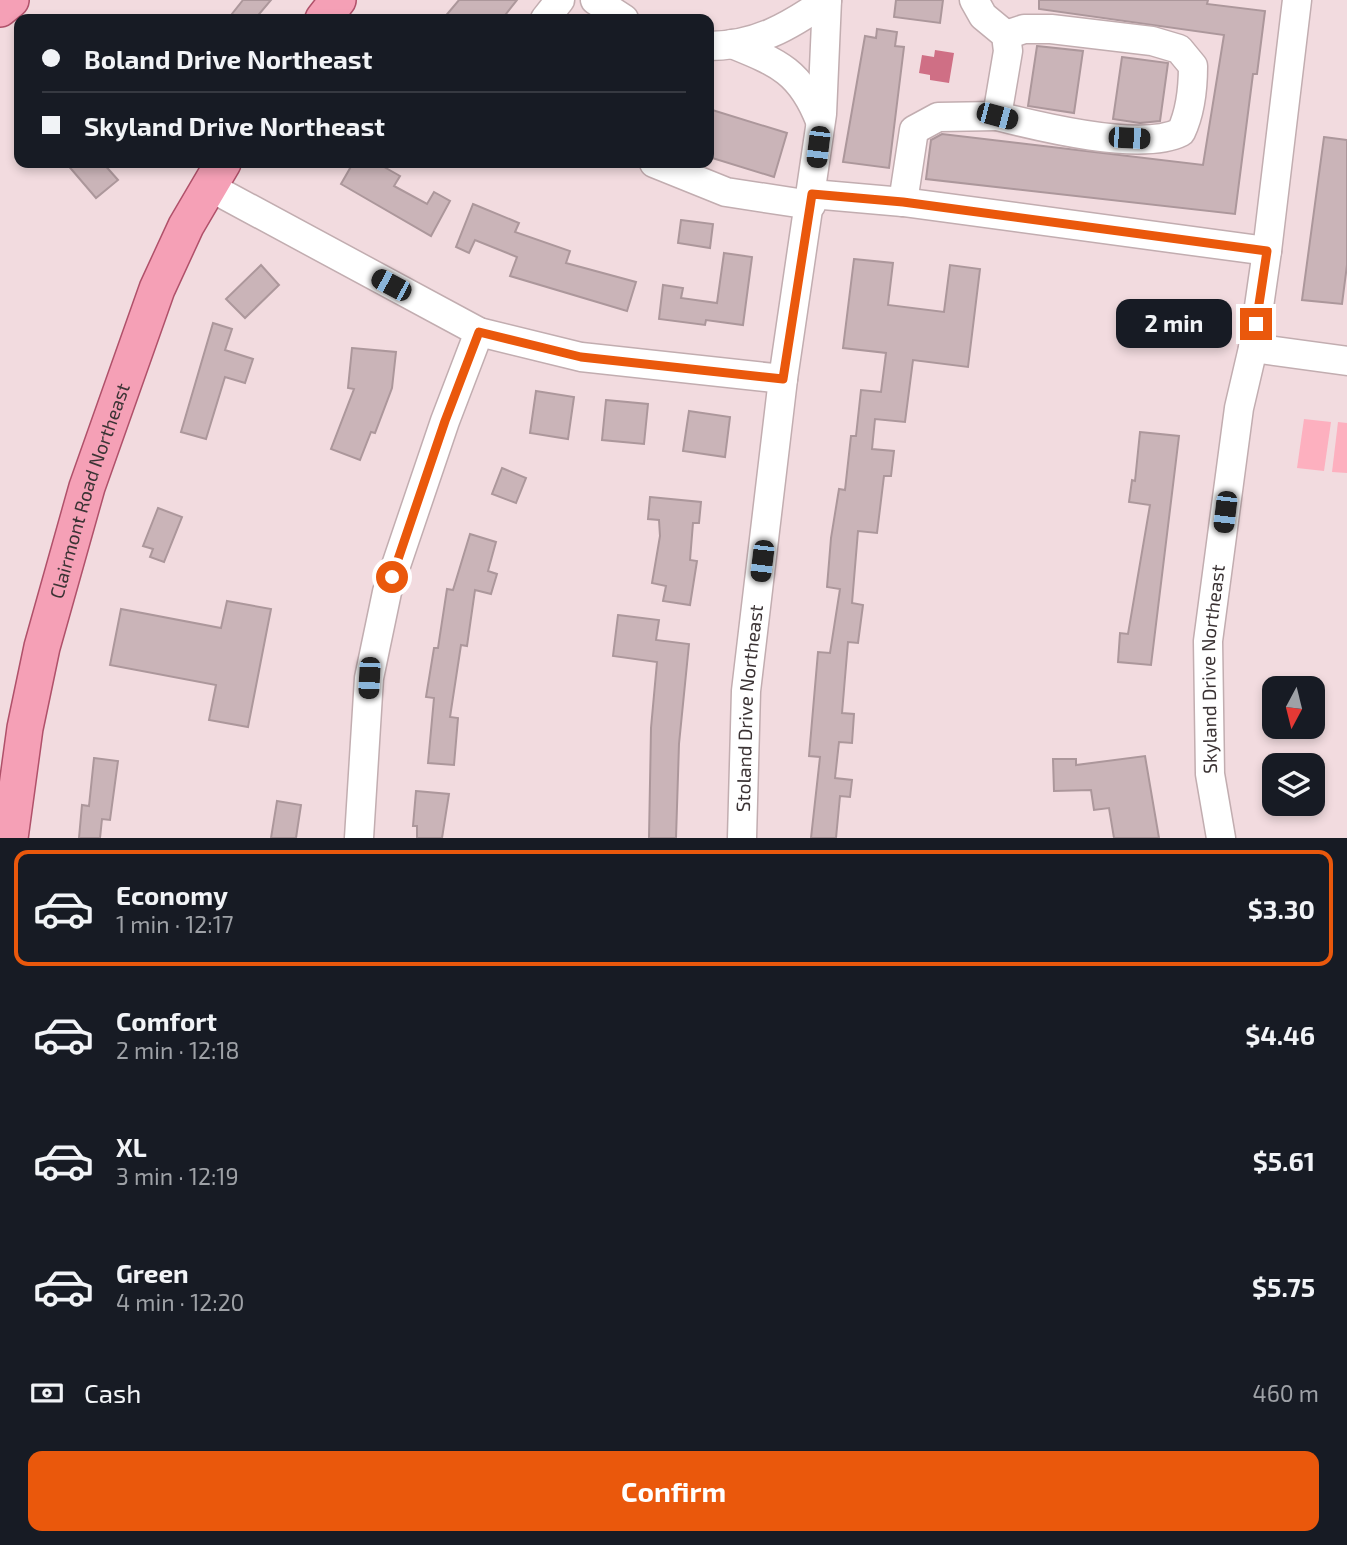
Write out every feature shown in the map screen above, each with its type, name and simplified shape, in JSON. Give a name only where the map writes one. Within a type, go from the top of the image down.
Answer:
[{"type":"main road","points":[[0,9],[11,0]]},
{"type":"main road","points":[[327,14],[338,0]]},
{"type":"main road","name":"Clairmont Road Northeast","points":[[10,838],[25,728],[63,564],[114,406],[157,289],[186,226],[217,175]]},
{"type":"street","points":[[549,14],[560,0]]},
{"type":"street","points":[[595,0],[616,14]]},
{"type":"street","points":[[720,45],[749,43],[790,26],[827,0]]},
{"type":"street","name":"Stoland Drive Northeast","points":[[742,838],[747,691],[783,379],[821,123],[827,0]]},
{"type":"street","points":[[974,0],[983,16],[1006,35],[1009,51],[997,116]]},
{"type":"street","name":"Skyland Drive Northeast","points":[[1221,838],[1210,774],[1208,641],[1239,408],[1253,348],[1267,251],[1297,0]]},
{"type":"street","points":[[903,202],[914,130],[938,117],[997,116],[1057,130],[1162,140],[1181,132],[1189,116],[1193,66],[1179,48],[1152,41],[1051,29],[1024,29],[1006,35]]},
{"type":"street","points":[[720,45],[786,70],[809,94],[821,123]]},
{"type":"street","points":[[666,168],[726,192],[811,199],[903,202],[1267,251]]},
{"type":"street","points":[[217,175],[479,332],[581,357],[783,379]]},
{"type":"street","points":[[359,838],[369,678],[387,592],[445,421],[479,332]]},
{"type":"street","points":[[1253,348],[1347,361]]},
{"type":"shaded area","points":[[935,50],[954,53],[949,83],[930,80],[930,75],[919,73],[922,55],[934,57]]},
{"type":"shaded area","points":[[1304,419],[1331,422],[1324,471],[1297,468]]},
{"type":"shaded area","points":[[1338,422],[1347,423],[1347,473],[1332,472]]},
{"type":"building","points":[[243,0],[271,0],[259,14],[232,14]]},
{"type":"building","points":[[459,0],[517,0],[506,14],[447,14]]},
{"type":"building","points":[[896,0],[943,0],[940,23],[894,17]]},
{"type":"building","points":[[1039,0],[1208,0],[1207,4],[1265,11],[1257,74],[1253,74],[1235,214],[926,179],[931,140],[942,134],[1203,165],[1224,35],[1039,9]]},
{"type":"building","points":[[877,29],[897,32],[895,46],[904,47],[889,168],[843,162],[865,36],[876,38]]},
{"type":"building","points":[[1037,46],[1083,51],[1074,113],[1028,106]]},
{"type":"building","points":[[1122,57],[1168,63],[1160,121],[1140,123],[1113,119]]},
{"type":"building","points":[[714,111],[787,133],[774,177],[714,159]]},
{"type":"building","points":[[1324,137],[1347,140],[1347,265],[1342,304],[1302,300]]},
{"type":"building","points":[[70,168],[107,168],[118,180],[96,198]]},
{"type":"building","points":[[350,168],[386,168],[400,176],[394,186],[427,204],[434,192],[450,201],[431,236],[341,184]]},
{"type":"building","points":[[473,204],[519,223],[515,232],[570,251],[566,263],[636,282],[627,311],[510,276],[517,257],[475,240],[469,253],[456,247]]},
{"type":"building","points":[[681,220],[713,224],[710,248],[678,243]]},
{"type":"building","points":[[724,253],[752,257],[743,325],[706,320],[705,325],[659,319],[663,285],[683,288],[681,298],[717,303]]},
{"type":"building","points":[[854,259],[893,263],[888,305],[944,312],[950,265],[980,269],[968,367],[913,360],[905,422],[875,419],[872,449],[894,451],[891,476],[884,476],[877,533],[858,531],[852,603],[863,605],[858,643],[848,642],[842,713],[854,714],[852,743],[839,742],[835,778],[852,780],[850,797],[840,796],[836,838],[811,838],[820,757],[809,756],[818,652],[830,653],[840,589],[827,587],[831,538],[839,489],[845,490],[851,436],[856,436],[861,390],[881,392],[886,353],[843,348]]},
{"type":"building","points":[[261,265],[279,285],[245,318],[226,299]]},
{"type":"building","points":[[213,323],[232,329],[225,350],[253,359],[245,383],[225,377],[206,439],[181,432]]},
{"type":"building","points":[[352,348],[396,352],[392,388],[375,433],[371,432],[360,460],[331,449],[354,389],[348,388]]},
{"type":"building","points":[[536,391],[574,397],[568,439],[530,433]]},
{"type":"building","points":[[606,400],[648,404],[644,444],[602,440]]},
{"type":"building","points":[[689,411],[730,417],[725,457],[683,451]]},
{"type":"building","points":[[1140,432],[1179,436],[1151,665],[1118,662],[1120,633],[1128,634],[1150,505],[1129,502],[1132,480],[1135,481]]},
{"type":"building","points":[[502,468],[526,478],[516,503],[492,494]]},
{"type":"building","points":[[650,497],[701,502],[699,523],[693,523],[690,560],[697,561],[690,605],[663,601],[666,586],[652,583],[660,536],[659,520],[648,519]]},
{"type":"building","points":[[158,508],[182,517],[164,562],[150,557],[153,549],[143,546]]},
{"type":"building","points":[[470,534],[496,542],[488,571],[497,574],[491,594],[475,590],[467,646],[461,645],[450,717],[458,718],[454,765],[428,763],[434,698],[426,697],[434,648],[438,648],[447,589],[453,590]]},
{"type":"building","points":[[227,601],[271,609],[248,727],[209,720],[216,685],[110,665],[121,609],[221,628]]},
{"type":"building","points":[[618,615],[659,620],[656,640],[689,644],[679,744],[676,838],[649,838],[651,728],[657,662],[613,656]]},
{"type":"building","points":[[1145,756],[1159,838],[1114,838],[1109,808],[1094,810],[1091,790],[1054,791],[1053,759],[1076,759],[1076,765]]},
{"type":"building","points":[[94,758],[118,761],[110,820],[102,819],[100,838],[79,838],[82,805],[89,806]]},
{"type":"building","points":[[416,791],[449,794],[442,838],[417,838],[417,826],[413,826]]},
{"type":"building","points":[[277,801],[301,805],[296,838],[271,838]]},
{"type":"route","points":[[392,577],[445,421],[479,332],[581,357],[783,379],[812,194],[903,202],[1267,251],[1256,324]]}]
